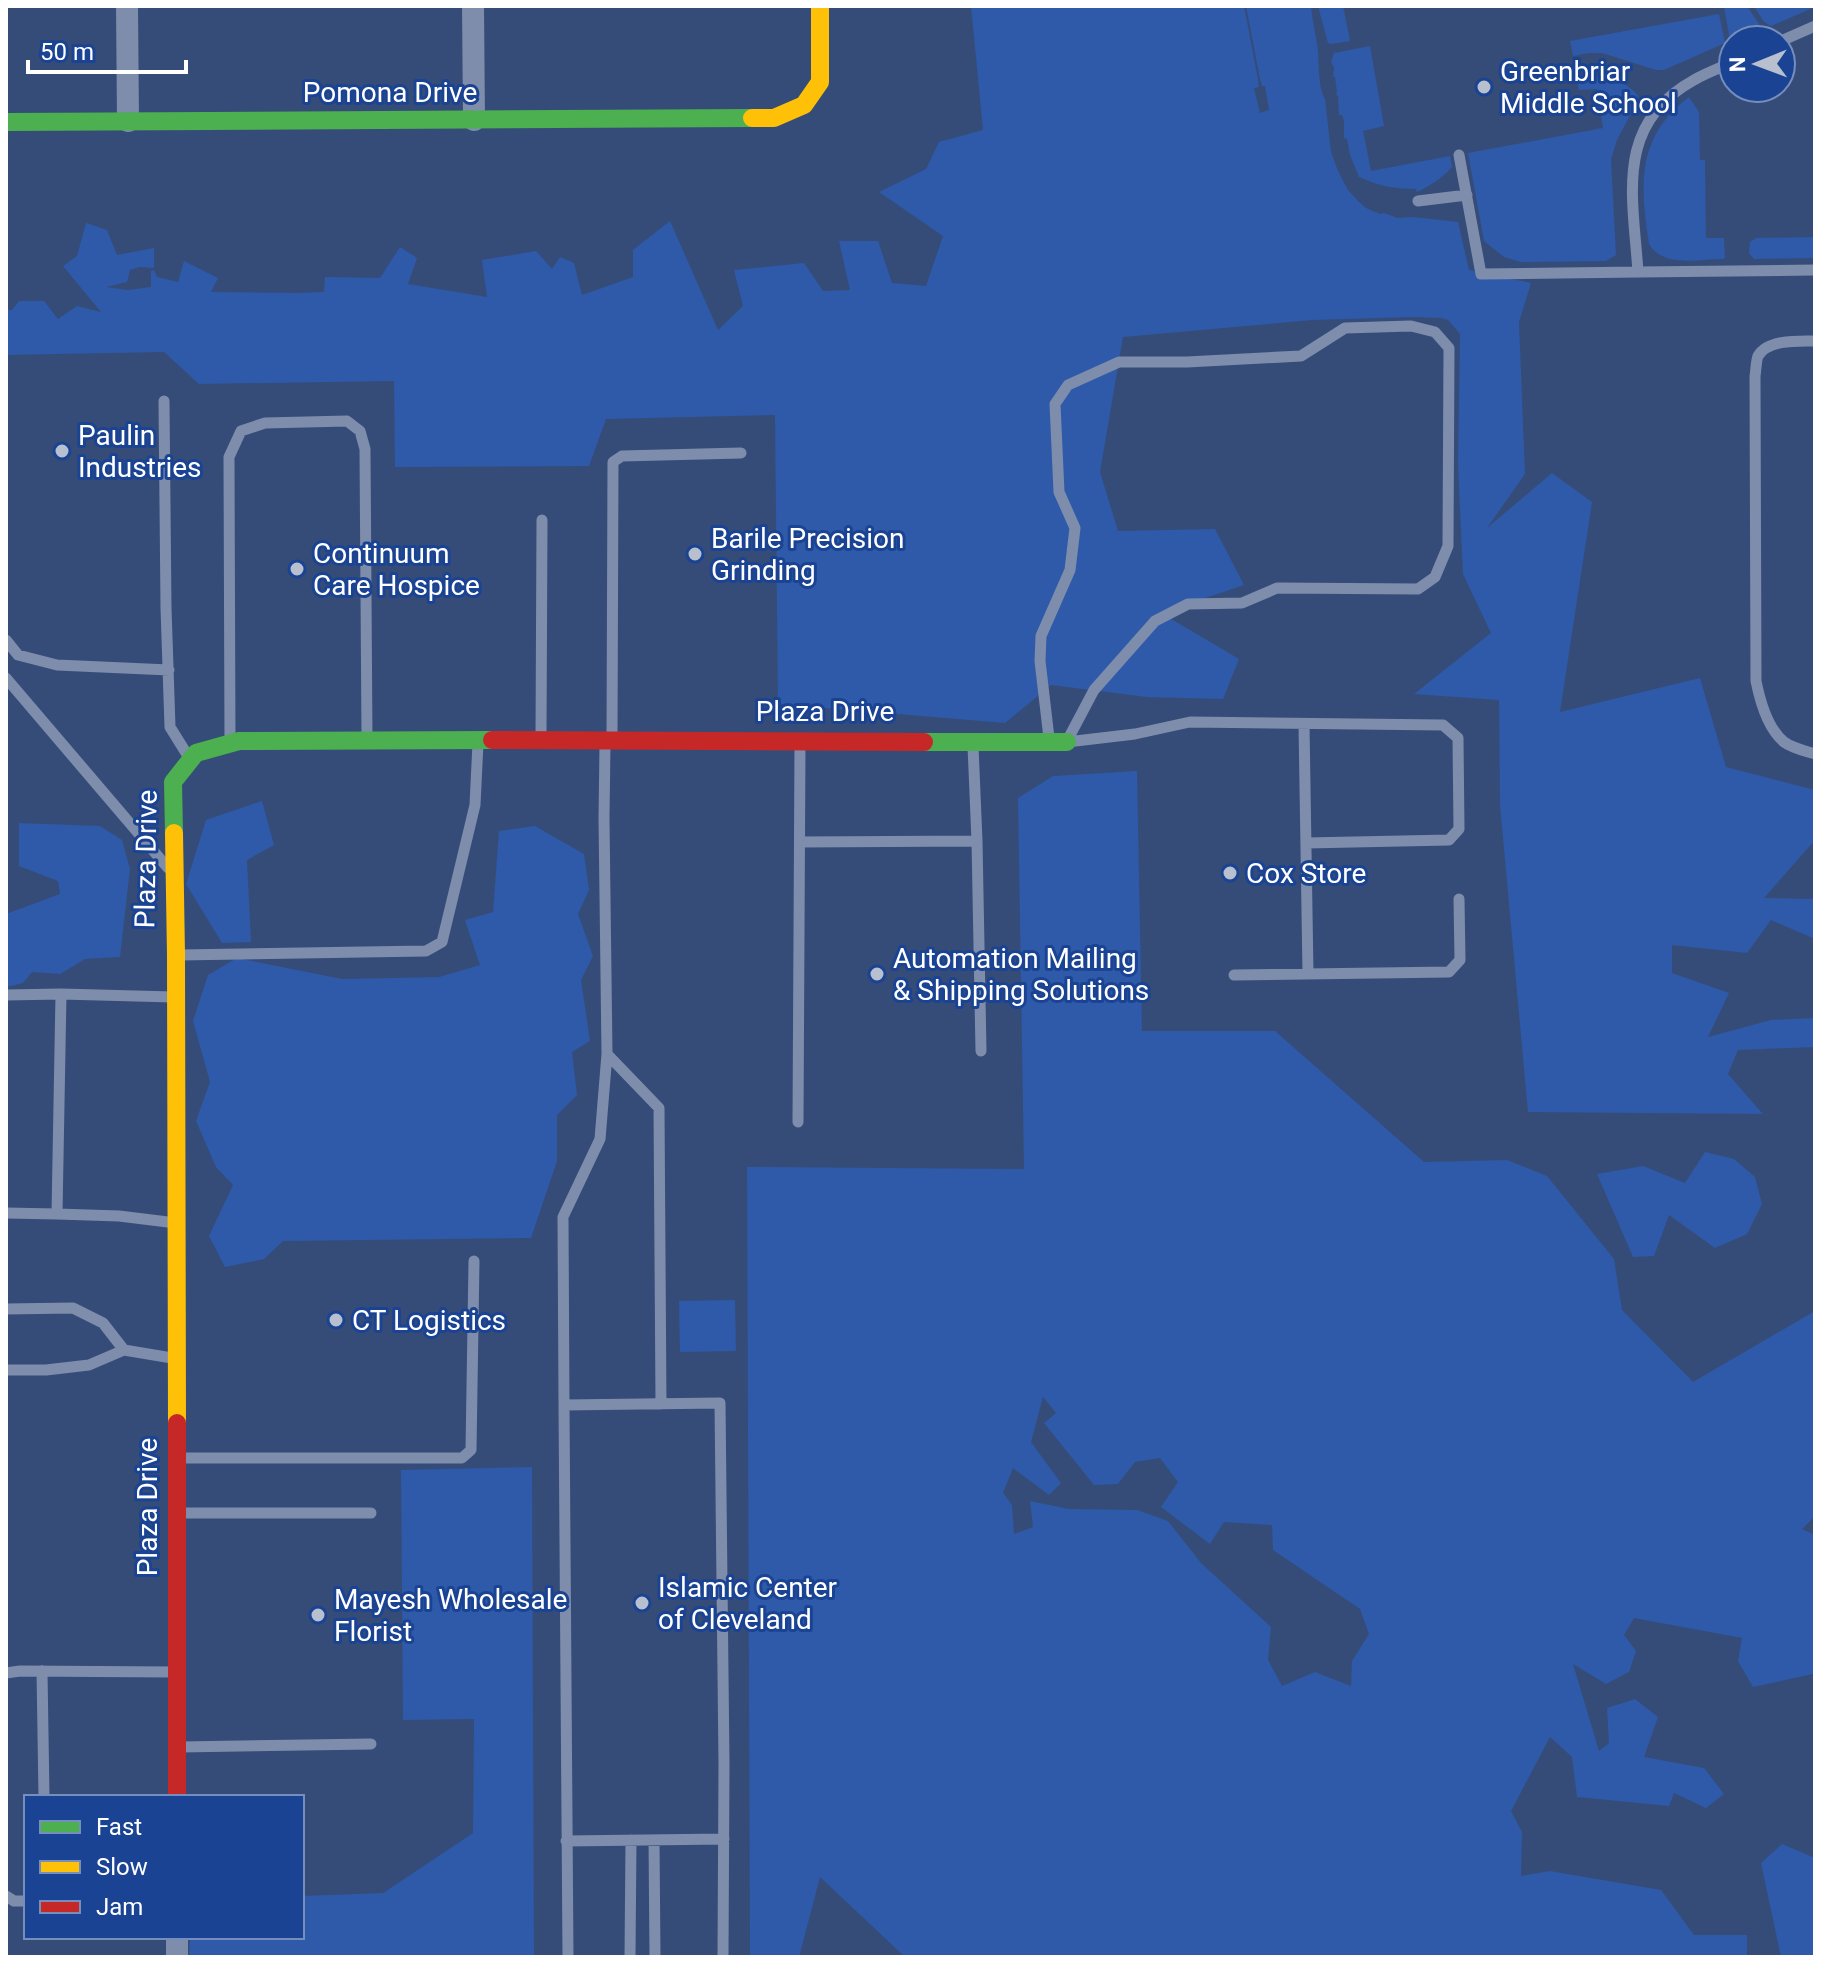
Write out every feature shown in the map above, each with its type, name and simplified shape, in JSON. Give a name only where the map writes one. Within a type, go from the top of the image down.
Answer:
[{"type":"street","points":[[127,6],[128,121]]},
{"type":"street","points":[[473,6],[474,120]]},
{"type":"street","name":"Pomona Drive","points":[[6,122],[774,118],[804,105],[820,82],[820,6]]},
{"type":"street","name":"Plaza Drive","points":[[177,1795],[173,782],[190,760],[196,753],[239,741],[1058,742]]},
{"type":"lane","points":[[1638,272],[1632,186],[1634,158],[1640,137],[1648,121],[1668,99],[1693,81],[1717,70]]},
{"type":"lane","points":[[1459,155],[1481,274],[1815,270]]},
{"type":"lane","points":[[1418,201],[1467,195]]},
{"type":"lane","points":[[1411,326],[1435,332],[1449,348],[1448,546],[1435,577],[1418,589],[1277,588],[1242,603],[1188,604],[1155,621],[1094,690],[1058,742],[1040,661],[1041,636],[1070,570],[1075,528],[1059,492],[1055,404],[1068,385],[1119,362],[1301,356],[1345,328],[1411,326]]},
{"type":"lane","points":[[1815,341],[1786,341],[1767,348],[1758,356],[1755,406],[1756,681],[1760,702],[1774,730],[1784,742],[1815,754]]},
{"type":"lane","points":[[164,401],[170,727],[190,760]]},
{"type":"lane","points":[[230,743],[229,457],[241,431],[265,423],[347,421],[360,431],[365,449],[367,741]]},
{"type":"lane","points":[[568,1957],[563,1217],[600,1139],[607,1054],[604,818],[609,740],[613,462],[622,456],[741,453]]},
{"type":"lane","points":[[541,741],[542,520]]},
{"type":"lane","points":[[6,640],[18,655],[57,665],[169,670]]},
{"type":"lane","points":[[6,678],[174,874]]},
{"type":"lane","points":[[1058,742],[1135,734],[1190,722],[1443,725],[1458,738],[1459,829],[1449,840],[1306,843]]},
{"type":"lane","points":[[1304,724],[1308,974]]},
{"type":"lane","points":[[176,955],[426,951],[442,942],[475,805],[478,740]]},
{"type":"lane","points":[[798,1122],[800,741]]},
{"type":"lane","points":[[973,741],[981,1051]]},
{"type":"lane","points":[[800,842],[977,841]]},
{"type":"lane","points":[[1234,975],[1449,972],[1460,960],[1459,899]]},
{"type":"lane","points":[[57,1214],[61,994]]},
{"type":"lane","points":[[6,995],[176,997]]},
{"type":"lane","points":[[607,1054],[659,1108],[661,1404]]},
{"type":"lane","points":[[6,1213],[119,1216],[176,1223]]},
{"type":"lane","points":[[176,1458],[462,1458],[471,1450],[474,1261]]},
{"type":"lane","points":[[6,1309],[73,1308],[103,1323],[124,1350]]},
{"type":"lane","points":[[6,1370],[46,1370],[89,1365],[124,1350],[176,1359]]},
{"type":"lane","points":[[564,1405],[720,1403],[723,1957]]},
{"type":"lane","points":[[177,1513],[371,1513]]},
{"type":"lane","points":[[42,1671],[44,1795]]},
{"type":"lane","points":[[6,1673],[177,1672]]},
{"type":"lane","points":[[177,1747],[371,1744]]},
{"type":"lane","points":[[566,1841],[724,1839]]},
{"type":"lane","points":[[630,1957],[631,1840]]},
{"type":"lane","points":[[654,1840],[655,1957]]},
{"type":"shaded area","points":[[971,6],[1244,6],[1258,79],[1259,87],[1254,88],[1260,113],[1269,110],[1246,6],[1311,6],[1331,152],[1348,190],[1366,208],[1380,214],[1458,222],[1469,270],[1531,283],[1519,322],[1525,474],[1487,528],[1552,473],[1592,502],[1560,712],[1700,678],[1726,767],[1815,790],[1815,840],[1764,898],[1815,899],[1815,939],[1771,920],[1747,953],[1672,945],[1672,973],[1729,993],[1708,1037],[1771,1020],[1815,1018],[1815,1047],[1738,1050],[1728,1074],[1763,1114],[1528,1112],[1500,805],[1499,700],[1414,694],[1491,633],[1463,574],[1458,464],[1460,334],[1448,320],[1411,317],[1313,320],[1123,337],[1100,472],[1118,531],[1215,529],[1244,585],[1161,613],[1239,659],[1223,699],[1147,697],[1051,685],[1005,723],[778,704],[775,415],[606,419],[589,466],[395,467],[394,381],[199,384],[164,352],[6,355],[6,310],[12,310],[19,301],[44,301],[58,319],[77,306],[101,312],[63,266],[77,256],[86,223],[107,230],[117,255],[154,248],[154,268],[130,270],[127,282],[106,287],[128,290],[151,287],[151,271],[154,270],[157,277],[178,282],[184,261],[218,278],[211,292],[324,292],[325,277],[380,278],[400,247],[417,258],[408,284],[487,297],[482,260],[536,251],[552,269],[560,257],[574,263],[582,295],[633,277],[633,250],[670,221],[718,330],[743,306],[734,270],[804,263],[823,291],[850,290],[839,241],[878,241],[892,283],[926,286],[943,236],[879,192],[926,169],[939,142],[983,130]]},
{"type":"shaded area","points":[[1318,6],[1343,6],[1350,41],[1328,43]]},
{"type":"shaded area","points":[[1724,6],[1747,6],[1759,24],[1727,24]]},
{"type":"shaded area","points":[[1754,6],[1815,6],[1776,24],[1764,22]]},
{"type":"shaded area","points":[[1719,14],[1721,24],[1717,24],[1717,47],[1664,70],[1602,53],[1573,56],[1570,41]]},
{"type":"shaded area","points":[[1370,46],[1384,126],[1363,131],[1371,171],[1450,156],[1452,167],[1417,192],[1416,189],[1387,186],[1359,177],[1347,139],[1344,138],[1344,121],[1339,115],[1331,62],[1334,53]]},
{"type":"shaded area","points":[[1594,77],[1625,85],[1639,98],[1617,140],[1611,159],[1616,255],[1606,261],[1521,262],[1504,257],[1484,241],[1468,153],[1603,128],[1597,89],[1579,90],[1577,80]]},
{"type":"shaded area","points":[[1689,97],[1699,112],[1700,160],[1705,160],[1706,238],[1724,238],[1723,259],[1672,259],[1655,252],[1649,244],[1644,202],[1646,163],[1659,129]]},
{"type":"shaded area","points":[[1815,237],[1815,258],[1754,259],[1749,253],[1750,242],[1756,238]]},
{"type":"shaded area","points":[[1137,771],[1142,1031],[1275,1031],[1424,1162],[1507,1160],[1547,1176],[1614,1259],[1622,1310],[1693,1382],[1815,1311],[1815,1516],[1802,1529],[1815,1535],[1815,1676],[1753,1687],[1738,1661],[1742,1638],[1634,1618],[1624,1635],[1636,1651],[1629,1672],[1606,1684],[1573,1664],[1599,1751],[1609,1743],[1607,1708],[1635,1699],[1658,1717],[1644,1757],[1704,1768],[1724,1794],[1706,1808],[1674,1793],[1669,1806],[1577,1797],[1572,1757],[1550,1737],[1511,1811],[1522,1832],[1521,1876],[1550,1871],[1661,1890],[1694,1935],[1747,1935],[1747,1957],[905,1957],[820,1877],[799,1957],[750,1957],[747,1167],[1024,1169],[1018,798],[1053,776]],"holes":[[[1043,1397],[1056,1413],[1044,1423],[1094,1485],[1118,1484],[1135,1462],[1160,1458],[1178,1482],[1161,1507],[1210,1544],[1224,1522],[1272,1525],[1273,1550],[1360,1609],[1369,1634],[1352,1661],[1351,1686],[1315,1672],[1282,1686],[1268,1660],[1271,1627],[1201,1563],[1168,1521],[1137,1510],[1069,1509],[1030,1501],[1033,1527],[1014,1534],[1012,1505],[1003,1493],[1013,1468],[1049,1495],[1061,1483],[1031,1442]]]},
{"type":"shaded area","points":[[262,801],[274,845],[247,860],[251,942],[222,943],[186,884],[206,820]]},
{"type":"shaded area","points":[[19,823],[100,826],[122,840],[130,869],[120,957],[85,959],[60,974],[32,972],[23,983],[6,987],[6,914],[60,894],[58,881],[19,866]]},
{"type":"shaded area","points":[[535,826],[584,854],[589,890],[578,914],[593,956],[581,980],[590,1041],[572,1052],[577,1095],[557,1115],[557,1161],[531,1238],[283,1241],[264,1259],[225,1267],[209,1236],[233,1185],[216,1167],[196,1121],[210,1082],[193,1021],[208,975],[237,958],[342,979],[439,977],[480,965],[465,920],[493,912],[499,831]]},
{"type":"shaded area","points":[[1705,1152],[1734,1159],[1755,1177],[1762,1204],[1747,1234],[1715,1248],[1669,1215],[1654,1256],[1633,1257],[1597,1174],[1643,1166],[1685,1183]]},
{"type":"shaded area","points":[[735,1300],[736,1351],[680,1352],[679,1301]]},
{"type":"shaded area","points":[[532,1467],[534,1957],[189,1957],[190,1939],[304,1939],[304,1896],[383,1893],[473,1833],[474,1719],[403,1720],[401,1470]]},
{"type":"shaded area","points":[[1782,1844],[1815,1858],[1815,1957],[1781,1957],[1761,1863]]},
{"type":"traffic: fast","points":[[6,122],[752,118]]},
{"type":"traffic: fast","points":[[174,833],[173,782],[196,753],[239,741],[492,740]]},
{"type":"traffic: fast","points":[[924,742],[1067,742]]},
{"type":"traffic: slow","points":[[752,118],[774,118],[804,105],[820,82],[820,6]]},
{"type":"traffic: slow","points":[[174,833],[177,1423]]},
{"type":"traffic: jam","points":[[492,740],[924,742]]},
{"type":"traffic: jam","points":[[177,1423],[177,1795]]},
{"type":"place","name":"Greenbriar Middle School","points":[[1484,87]]},
{"type":"place","name":"Paulin Industries","points":[[62,451]]},
{"type":"place","name":"Barile Precision Grinding","points":[[695,554]]},
{"type":"place","name":"Continuum Care Hospice","points":[[297,569]]},
{"type":"place","name":"Cox Store","points":[[1230,873]]},
{"type":"place","name":"Automation Mailing & Shipping Solutions","points":[[877,974]]},
{"type":"place","name":"CT Logistics","points":[[336,1320]]},
{"type":"place","name":"Islamic Center of Cleveland","points":[[642,1603]]},
{"type":"place","name":"Mayesh Wholesale Florist","points":[[318,1615]]}]
